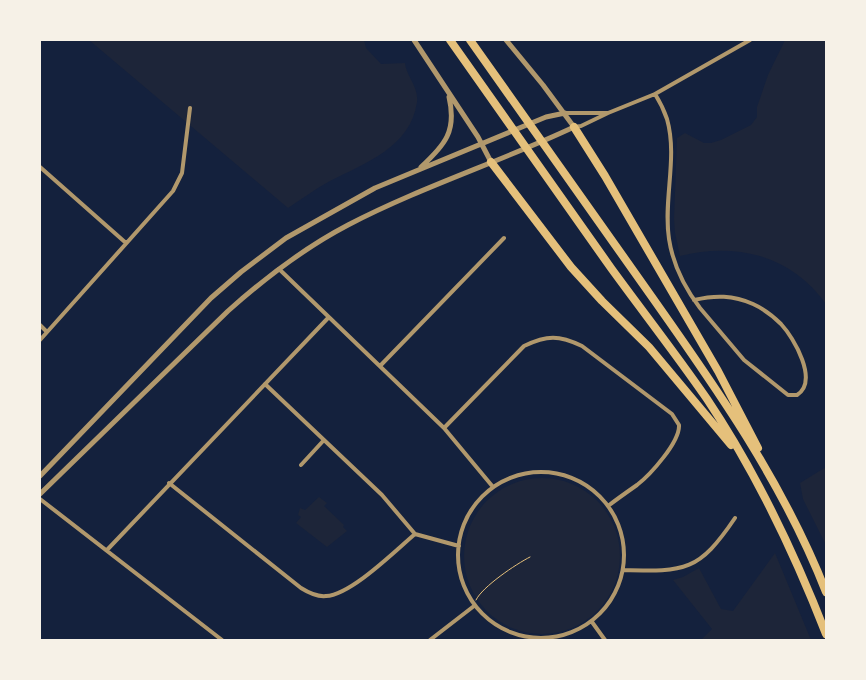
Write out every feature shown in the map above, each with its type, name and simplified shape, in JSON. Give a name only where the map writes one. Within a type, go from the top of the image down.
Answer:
[{"type":"highway","points":[[450,40],[703,393],[742,457],[792,553],[826,634]]},
{"type":"highway","points":[[470,40],[728,406],[782,496]]},
{"type":"highway","points":[[574,127],[605,176],[718,370],[805,542],[826,592]]},
{"type":"highway","points":[[491,162],[570,267],[649,347],[742,457]]},
{"type":"street","points":[[414,40],[482,144],[491,162]]},
{"type":"street","points":[[506,40],[574,127]]},
{"type":"street","points":[[40,494],[228,311],[279,269],[323,239],[391,204],[656,94],[750,40]]},
{"type":"street","points":[[418,170],[438,151],[449,135],[452,110],[449,94]]},
{"type":"street","points":[[656,94],[666,119],[670,140],[668,219],[670,245],[680,278],[694,300],[737,354],[788,395],[797,395],[802,392],[806,380],[803,363],[792,338],[776,319],[756,305],[739,299],[717,296],[694,300]]},
{"type":"street","points":[[40,340],[167,199],[180,179],[190,108]]},
{"type":"street","points":[[40,476],[190,319],[241,272],[286,238],[375,188],[546,117],[565,114],[608,113]]},
{"type":"street","points":[[40,167],[126,243]]},
{"type":"street","points":[[380,366],[504,238]]},
{"type":"street","points":[[279,269],[444,428],[493,487]]},
{"type":"street","points":[[107,550],[328,318]]},
{"type":"street","points":[[40,325],[47,332]]},
{"type":"street","points":[[444,428],[524,346],[538,340],[553,337],[565,339],[582,346],[672,414],[679,425],[676,437],[660,462],[638,484],[608,506]]},
{"type":"street","points":[[265,384],[382,495],[414,534],[459,546]]},
{"type":"street","points":[[301,465],[324,440]]},
{"type":"street","points":[[557,473],[573,478],[588,486],[608,506],[619,524],[623,539],[625,555],[623,570],[620,583],[612,599],[601,614],[592,622],[557,638],[533,640],[500,628],[490,622],[474,606],[459,571],[459,546],[461,534],[471,511],[478,501],[493,487],[512,477],[523,474],[557,473]]},
{"type":"street","points":[[170,483],[301,588],[314,595],[327,596],[340,592],[362,578],[414,534]]},
{"type":"street","points":[[40,499],[222,640]]},
{"type":"street","points":[[623,570],[668,571],[689,565],[700,559],[712,548],[735,518]]},
{"type":"street","points":[[430,640],[474,606]]},
{"type":"street","points":[[592,622],[605,640]]},
{"type":"street","points":[[211,640],[214,634]]},
{"type":"path","points":[[476,599],[490,584],[530,557]]},
{"type":"shaded area","points":[[89,40],[364,40],[366,48],[381,64],[405,63],[416,91],[417,102],[413,118],[406,131],[384,152],[324,184],[288,208]]},
{"type":"shaded area","points":[[785,40],[826,40],[826,304],[812,287],[796,274],[761,256],[742,252],[722,251],[680,256],[675,233],[677,138],[685,133],[704,143],[711,143],[751,125],[757,117],[757,107],[768,75]]},
{"type":"shaded area","points":[[826,467],[826,545],[803,499],[800,483]]},
{"type":"shaded area","points":[[534,478],[550,478],[565,481],[579,487],[602,506],[611,519],[617,533],[620,556],[619,571],[611,593],[592,616],[579,625],[565,631],[550,634],[534,634],[519,631],[505,625],[482,606],[473,593],[467,579],[464,564],[464,548],[467,533],[473,519],[492,496],[505,487],[519,481]]},
{"type":"shaded area","points":[[319,497],[327,503],[324,506],[344,525],[343,527],[347,531],[327,547],[296,523],[301,517],[298,515],[300,508],[305,510]]},
{"type":"shaded area","points":[[775,553],[811,640],[701,640],[712,629],[673,580],[699,568],[721,609],[733,611]]}]
